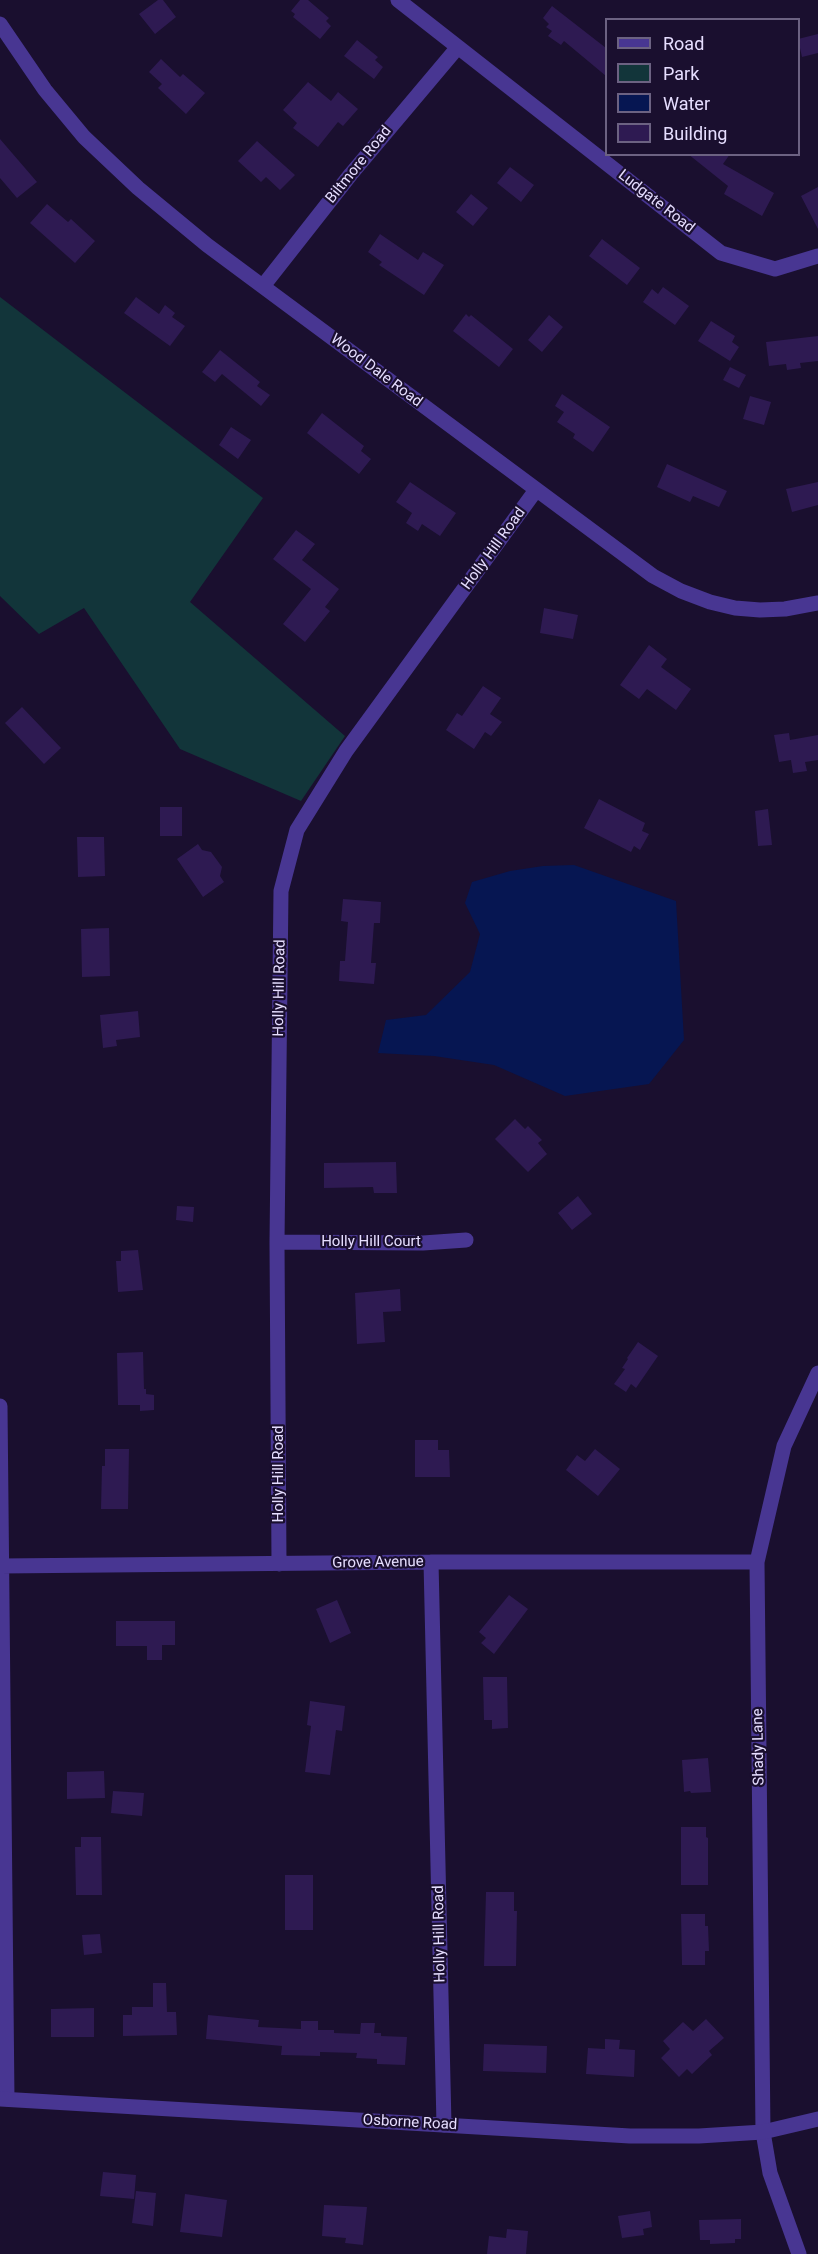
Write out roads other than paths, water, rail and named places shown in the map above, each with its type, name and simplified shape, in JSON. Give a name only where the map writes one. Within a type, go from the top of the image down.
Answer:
[{"type":"street","name":"Ludgate Road","points":[[398,0],[721,253],[775,269],[818,255]]},
{"type":"street","name":"Wood Dale Road","points":[[0,24],[45,90],[84,137],[138,188],[207,245],[653,576],[681,591],[710,602],[760,610],[785,609],[818,603]]},
{"type":"street","name":"Biltmore Road","points":[[263,286],[351,174],[458,47]]},
{"type":"street","name":"Holly Hill Road","points":[[279,1564],[277,1242],[281,891],[297,830],[346,751],[536,490]]},
{"type":"street","name":"Holly Hill Court","points":[[277,1242],[423,1243],[466,1240]]},
{"type":"street","name":"Shady Lane","points":[[799,2254],[770,2173],[763,2132],[757,1562],[784,1446],[818,1373]]},
{"type":"street","points":[[0,1406],[3,2099]]},
{"type":"street","name":"Holly Hill Road","points":[[432,1562],[444,2126]]},
{"type":"street","name":"Grove Avenue","points":[[1,1566],[757,1562]]},
{"type":"street","name":"Osborne Road","points":[[3,2099],[630,2136],[699,2136],[763,2132],[818,2119]]},
{"type":"water","points":[[574,865],[676,901],[684,1040],[649,1084],[565,1096],[494,1065],[434,1056],[378,1053],[386,1020],[426,1015],[470,972],[480,934],[465,903],[472,882],[510,871],[543,866]]}]
